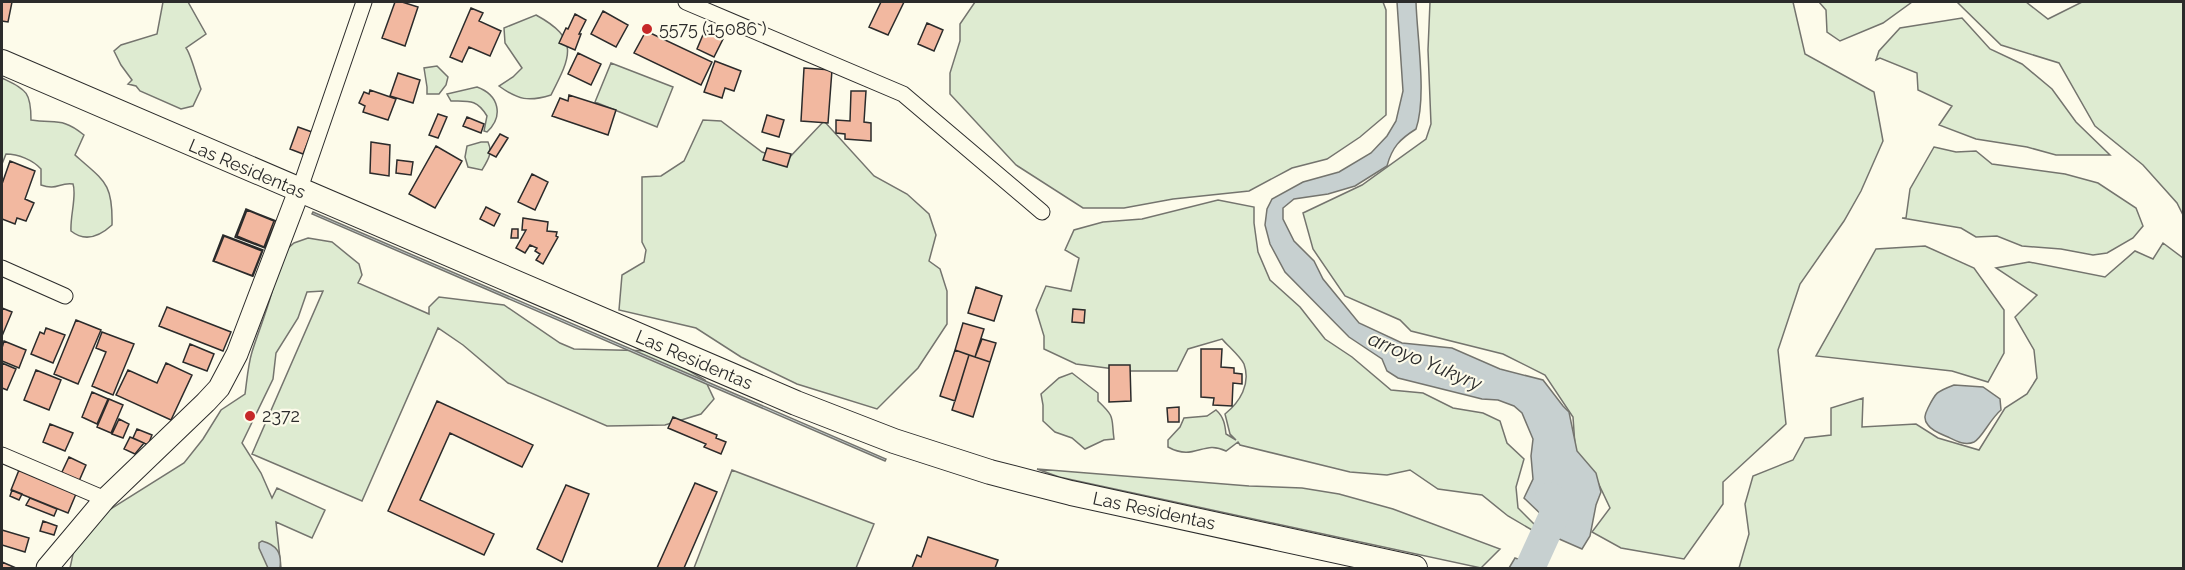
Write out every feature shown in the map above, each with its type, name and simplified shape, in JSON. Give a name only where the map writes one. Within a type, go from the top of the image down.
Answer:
[{"type":"main road","name":"Las Residentas","points":[[2,62],[796,403],[894,441],[990,472],[1071,493],[1415,568]]},
{"type":"main road","points":[[47,568],[105,499],[219,388],[237,354],[298,191]]},
{"type":"street","points":[[298,191],[364,2]]},
{"type":"street","points":[[686,2],[903,94],[1042,212]]},
{"type":"street","points":[[2,268],[65,296]]},
{"type":"street","points":[[2,455],[105,499]]},
{"type":"green space","points":[[163,2],[188,2],[206,34],[186,48],[201,89],[193,106],[181,109],[128,84],[132,80],[114,51],[121,45],[157,34]]},
{"type":"green space","points":[[975,2],[1383,2],[1386,10],[1386,115],[1360,137],[1327,159],[1292,168],[1249,191],[1173,199],[1124,208],[1083,208],[1016,165],[950,94],[950,73],[960,41],[960,24]]},
{"type":"green space","points":[[1430,2],[1793,2],[1805,54],[1874,92],[1883,141],[1861,191],[1844,221],[1800,284],[1778,350],[1786,424],[1723,482],[1723,504],[1684,559],[1621,548],[1592,532],[1610,508],[1593,472],[1576,460],[1573,417],[1545,375],[1503,354],[1411,331],[1400,320],[1345,296],[1313,249],[1303,213],[1362,185],[1426,139],[1431,124],[1428,50]]},
{"type":"green space","points":[[1819,2],[1912,2],[1883,23],[1840,41],[1827,32],[1826,10]]},
{"type":"green space","points":[[1957,2],[2026,2],[2048,19],[2082,2],[2183,2],[2183,215],[2177,203],[2143,165],[2095,126],[2059,63],[2001,45]]},
{"type":"green space","points":[[536,15],[560,32],[568,49],[567,59],[551,95],[530,99],[518,97],[499,86],[522,68],[505,43],[504,28]]},
{"type":"green space","points":[[1962,18],[1990,49],[2022,64],[2052,89],[2076,122],[2110,155],[2056,155],[2027,147],[1976,139],[1939,125],[1952,106],[1918,90],[1917,73],[1880,58],[1876,60],[1879,51],[1900,28]]},
{"type":"green space","points":[[611,63],[673,87],[657,127],[595,102]]},
{"type":"green space","points":[[437,66],[448,77],[446,85],[439,94],[427,94],[424,68]]},
{"type":"green space","points":[[2,78],[26,93],[30,103],[31,120],[64,123],[84,135],[75,155],[100,177],[111,200],[112,225],[103,232],[93,237],[82,237],[71,231],[73,184],[54,187],[41,185],[41,169],[30,160],[20,156],[6,154],[2,164]]},
{"type":"green space","points":[[477,87],[490,95],[497,106],[496,119],[487,132],[484,131],[487,116],[480,106],[468,101],[451,101],[447,94]]},
{"type":"green space","points":[[703,120],[721,121],[762,152],[786,161],[824,121],[874,176],[907,194],[929,214],[936,235],[929,261],[940,269],[947,291],[947,324],[918,368],[877,409],[797,384],[741,357],[696,328],[619,310],[622,275],[644,262],[646,250],[642,242],[642,177],[661,176],[684,161]]},
{"type":"green space","points":[[488,142],[489,146],[490,153],[486,163],[482,170],[468,167],[465,157],[467,146]]},
{"type":"green space","points":[[1934,147],[1956,152],[1976,151],[1992,164],[2065,174],[2098,183],[2136,208],[2143,226],[2133,238],[2107,253],[2093,255],[2061,249],[2022,246],[1997,236],[1976,237],[1961,228],[1902,218],[1906,218],[1910,189]]},
{"type":"green space","points":[[1218,200],[1254,207],[1258,252],[1270,280],[1300,307],[1325,339],[1352,357],[1391,390],[1423,393],[1453,408],[1483,413],[1500,421],[1507,443],[1524,459],[1516,487],[1518,508],[1536,526],[1532,530],[1508,516],[1482,495],[1438,489],[1410,470],[1387,475],[1350,472],[1240,445],[1238,442],[1226,451],[1211,447],[1185,452],[1168,447],[1168,440],[1180,427],[1184,418],[1207,416],[1216,410],[1225,424],[1226,434],[1236,440],[1230,434],[1225,414],[1243,392],[1246,371],[1237,354],[1222,339],[1188,349],[1177,371],[1130,371],[1076,364],[1044,349],[1044,336],[1036,310],[1046,286],[1071,291],[1079,258],[1065,250],[1074,230],[1103,222],[1142,219]]},
{"type":"green space","points":[[308,238],[332,242],[359,264],[362,275],[358,283],[429,314],[429,307],[439,297],[504,305],[560,343],[574,349],[655,351],[705,380],[714,399],[701,414],[665,425],[607,426],[508,383],[463,345],[438,328],[362,501],[252,454],[323,291],[307,292],[298,318],[276,353],[273,379],[242,443],[261,473],[272,498],[277,488],[325,510],[312,538],[276,522],[281,568],[70,568],[73,554],[87,529],[101,515],[184,463],[203,439],[221,410],[245,394],[251,357],[272,294],[278,257],[294,243]]},
{"type":"green space","points":[[2163,243],[2183,258],[2183,568],[1739,568],[1749,534],[1745,504],[1753,476],[1793,460],[1805,438],[1831,435],[1831,408],[1863,398],[1862,427],[1916,424],[1938,438],[1979,450],[2005,408],[2027,394],[2037,378],[2034,350],[2015,317],[2037,295],[1996,268],[2029,262],[2105,277],[2135,251],[2153,259]]},
{"type":"green space","points":[[1925,246],[1974,268],[2004,310],[2004,353],[1988,382],[1952,371],[1816,356],[1876,249]]},
{"type":"green space","points":[[1072,373],[1098,393],[1098,401],[1112,418],[1114,439],[1104,440],[1085,449],[1072,438],[1055,432],[1043,421],[1041,394],[1059,378]]},
{"type":"green space","points":[[1037,469],[1302,488],[1339,494],[1393,509],[1500,549],[1481,568],[1059,477]]},
{"type":"green space","points":[[732,470],[874,524],[856,568],[694,568]]},
{"type":"water","points":[[1397,2],[1416,2],[1421,101],[1416,129],[1397,144],[1387,166],[1355,186],[1328,194],[1294,199],[1283,208],[1283,219],[1294,241],[1314,261],[1323,279],[1359,323],[1402,343],[1452,348],[1500,369],[1543,380],[1569,412],[1577,451],[1596,473],[1601,492],[1590,536],[1582,549],[1541,531],[1546,519],[1524,498],[1533,479],[1531,456],[1533,439],[1522,413],[1514,406],[1498,400],[1482,399],[1398,378],[1387,371],[1382,359],[1349,337],[1285,272],[1270,244],[1265,225],[1267,209],[1272,199],[1303,182],[1339,172],[1371,153],[1387,136],[1396,121],[1403,91]]},
{"type":"water","points":[[313,212],[886,459],[885,461],[312,214]]},
{"type":"water","points":[[1954,385],[1983,387],[2000,399],[2001,410],[1980,437],[1971,443],[1961,443],[1937,432],[1925,421],[1926,412],[1935,396],[1940,391]]},
{"type":"water","points":[[262,541],[277,550],[280,568],[268,568],[259,548],[259,543]]},
{"type":"water","points":[[1515,558],[1545,568],[1509,568]]},
{"type":"building","points":[[2,2],[12,2],[8,22],[2,21]]},
{"type":"building","points":[[395,2],[418,7],[405,46],[382,38]]},
{"type":"building","points":[[881,2],[904,2],[888,35],[869,27]]},
{"type":"building","points":[[471,8],[483,13],[479,21],[501,31],[490,56],[469,47],[462,62],[450,57]]},
{"type":"building","points":[[603,11],[628,25],[616,47],[591,34]]},
{"type":"building","points":[[575,14],[586,20],[575,50],[559,43]]},
{"type":"building","points":[[927,23],[943,30],[934,51],[918,44]]},
{"type":"building","points":[[705,30],[723,39],[714,57],[697,49]]},
{"type":"building","points":[[646,31],[712,62],[701,85],[634,53]]},
{"type":"building","points":[[578,53],[601,64],[591,85],[568,74]]},
{"type":"building","points":[[715,61],[741,71],[734,91],[725,88],[722,98],[704,92]]},
{"type":"building","points":[[804,68],[832,70],[828,123],[801,121]]},
{"type":"building","points":[[398,73],[420,80],[413,103],[390,96]]},
{"type":"building","points":[[370,90],[396,99],[388,120],[363,112],[365,106],[359,103],[364,92],[369,94]]},
{"type":"building","points":[[851,91],[866,91],[864,122],[871,123],[871,141],[845,139],[845,134],[836,133],[836,120],[850,121]]},
{"type":"building","points":[[569,95],[616,110],[608,135],[552,116],[560,98],[568,101]]},
{"type":"building","points":[[438,114],[447,117],[438,138],[429,135]]},
{"type":"building","points":[[767,115],[784,120],[779,137],[762,132]]},
{"type":"building","points":[[467,117],[484,124],[481,133],[463,126]]},
{"type":"building","points":[[298,127],[312,132],[303,154],[290,149]]},
{"type":"building","points":[[500,134],[508,138],[496,157],[488,153]]},
{"type":"building","points":[[371,142],[390,145],[389,176],[370,173]]},
{"type":"building","points":[[436,146],[462,161],[435,208],[409,194]]},
{"type":"building","points":[[767,148],[791,154],[787,167],[763,160]]},
{"type":"building","points":[[397,160],[413,162],[411,175],[396,173]]},
{"type":"building","points":[[10,161],[35,171],[25,199],[34,203],[26,221],[17,218],[15,224],[2,219],[2,184]]},
{"type":"building","points":[[532,174],[548,182],[535,210],[518,202]]},
{"type":"building","points":[[486,207],[500,214],[494,226],[480,219]]},
{"type":"building","points":[[246,209],[276,221],[265,248],[235,237]]},
{"type":"building","points":[[247,210],[274,221],[264,247],[237,236]]},
{"type":"building","points":[[523,218],[548,222],[547,231],[557,232],[558,237],[543,264],[536,260],[540,254],[535,251],[537,248],[530,245],[525,253],[516,248],[526,230],[522,230]]},
{"type":"building","points":[[512,229],[518,229],[518,238],[511,238]]},
{"type":"building","points":[[223,235],[263,250],[253,276],[213,261]]},
{"type":"building","points":[[224,236],[262,251],[252,276],[214,261]]},
{"type":"building","points":[[976,287],[1002,296],[994,321],[968,313]]},
{"type":"building","points":[[167,307],[231,332],[223,351],[159,326]]},
{"type":"building","points":[[2,308],[12,312],[2,336]]},
{"type":"building","points":[[1073,309],[1085,310],[1084,323],[1072,322]]},
{"type":"building","points":[[76,320],[101,330],[78,384],[54,374]]},
{"type":"building","points":[[963,323],[984,329],[975,357],[955,350]]},
{"type":"building","points":[[46,328],[65,335],[53,363],[31,354],[40,332],[44,334]]},
{"type":"building","points":[[102,332],[134,344],[113,395],[92,386],[106,352],[96,348]]},
{"type":"building","points":[[982,339],[996,343],[990,362],[975,357]]},
{"type":"building","points":[[4,341],[26,350],[19,368],[2,361]]},
{"type":"building","points":[[190,344],[214,354],[207,371],[183,362]]},
{"type":"building","points":[[1201,349],[1222,349],[1221,367],[1234,368],[1234,373],[1242,374],[1242,384],[1233,383],[1232,406],[1213,405],[1214,398],[1201,397]]},
{"type":"building","points":[[955,350],[969,355],[955,401],[940,396]]},
{"type":"building","points":[[969,355],[990,362],[973,417],[952,410]]},
{"type":"building","points":[[2,363],[16,369],[7,390],[2,388]]},
{"type":"building","points":[[166,363],[192,375],[171,420],[116,395],[128,370],[157,383]]},
{"type":"building","points":[[1109,365],[1130,365],[1131,401],[1109,402]]},
{"type":"building","points":[[36,370],[61,380],[49,410],[24,400]]},
{"type":"building","points":[[92,392],[108,399],[97,424],[82,417]]},
{"type":"building","points":[[109,399],[123,405],[111,433],[97,427]]},
{"type":"building","points":[[437,401],[533,445],[522,467],[450,433],[420,500],[494,534],[484,555],[388,511]]},
{"type":"building","points":[[1179,407],[1179,422],[1168,422],[1167,408]]},
{"type":"building","points":[[673,417],[717,435],[716,438],[726,442],[721,454],[704,447],[706,444],[668,428]]},
{"type":"building","points":[[119,419],[129,424],[123,438],[112,434]]},
{"type":"building","points":[[50,424],[73,433],[65,451],[43,442]]},
{"type":"building","points":[[137,429],[152,435],[148,445],[133,438]]},
{"type":"building","points":[[130,437],[144,443],[135,454],[124,449]]},
{"type":"building","points":[[69,457],[86,465],[79,481],[61,474]]},
{"type":"building","points":[[19,470],[76,494],[68,513],[11,490]]},
{"type":"building","points":[[695,483],[717,492],[684,568],[657,568]]},
{"type":"building","points":[[566,485],[589,494],[562,562],[537,549]]},
{"type":"building","points":[[12,490],[22,494],[19,500],[10,496]]},
{"type":"building","points":[[30,498],[57,509],[54,516],[26,505]]},
{"type":"building","points":[[43,521],[57,526],[54,535],[40,531]]},
{"type":"building","points":[[2,530],[29,538],[25,552],[2,545]]},
{"type":"building","points":[[928,537],[998,560],[995,568],[912,568],[917,555],[921,557]]},
{"type":"building","points":[[2,562],[16,568],[2,568]]},
{"type":"waterway","name":"arroyo Yukyry","points":[[1530,568],[1555,513],[1550,497]]},
{"type":"place","name":"5575 (15086 )","points":[[647,29]]},
{"type":"place","name":"2372","points":[[250,416]]}]
